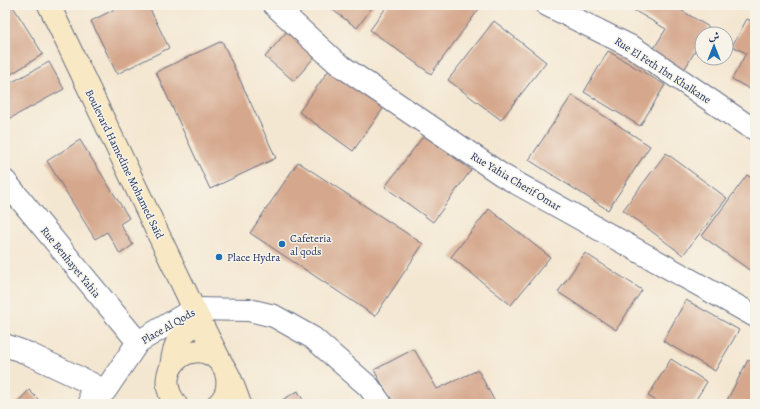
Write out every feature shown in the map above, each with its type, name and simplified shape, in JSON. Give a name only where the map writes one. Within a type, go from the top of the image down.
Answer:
[{"type":"street","name":"Boulevard Hamedine Mohamed Saïd","points":[[49,5],[197,316],[225,369],[240,404]]},
{"type":"street","name":"Rue Yahia Cherif Omar","points":[[274,5],[337,63],[502,175],[755,316]]},
{"type":"street","name":"Rue El Feth Ibn Khalkane","points":[[547,5],[634,48],[753,127]]},
{"type":"street","name":"Rue Benhayet Yahia","points":[[5,181],[138,342]]},
{"type":"street","name":"Place Al Qods","points":[[91,394],[105,391],[138,342],[197,316],[249,310],[274,316],[313,338],[369,387],[381,404]]},
{"type":"street","points":[[171,367],[175,343],[179,337],[190,328],[197,316]]},
{"type":"street","points":[[5,345],[27,353],[91,394]]},
{"type":"street","points":[[176,404],[170,397],[167,387],[167,376],[171,367],[178,358],[188,353],[199,352],[210,354],[219,360],[225,369],[228,380],[227,390],[223,400],[218,404]]},
{"type":"building","points":[[5,5],[12,5],[43,54],[5,78]]},
{"type":"building","points":[[123,5],[148,5],[169,48],[117,74],[91,21]]},
{"type":"building","points":[[326,5],[374,5],[357,28]]},
{"type":"building","points":[[388,5],[482,5],[431,74],[370,30]]},
{"type":"building","points":[[625,5],[672,5],[707,26],[694,26],[694,53],[683,72],[651,53],[666,29]]},
{"type":"building","points":[[747,19],[755,23],[755,92],[732,79],[746,53],[734,47],[734,42]]},
{"type":"building","points":[[494,21],[546,62],[501,120],[448,80]]},
{"type":"building","points":[[288,30],[317,54],[294,81],[265,57]]},
{"type":"building","points":[[222,41],[276,158],[210,189],[156,72]]},
{"type":"building","points":[[608,51],[665,85],[640,126],[584,92]]},
{"type":"building","points":[[49,62],[64,89],[9,119],[5,112],[5,86]]},
{"type":"building","points":[[331,67],[385,106],[353,151],[299,112]]},
{"type":"building","points":[[572,95],[650,146],[608,210],[529,160]]},
{"type":"building","points":[[424,135],[471,170],[433,222],[385,187]]},
{"type":"building","points":[[80,140],[129,218],[120,224],[133,245],[120,254],[107,232],[95,239],[47,161]]},
{"type":"building","points":[[666,153],[727,198],[683,255],[623,210]]},
{"type":"building","points":[[298,162],[423,244],[375,316],[250,233]]},
{"type":"building","points":[[747,175],[755,180],[755,274],[702,236]]},
{"type":"building","points":[[489,209],[550,257],[511,305],[451,257]]},
{"type":"building","points":[[585,253],[642,290],[616,330],[558,292]]},
{"type":"building","points":[[686,300],[739,330],[715,371],[663,341]]},
{"type":"building","points":[[414,349],[437,389],[478,370],[496,404],[393,404],[374,370]]},
{"type":"building","points":[[671,359],[707,382],[693,404],[662,404],[648,396]]},
{"type":"building","points":[[748,360],[755,363],[755,404],[725,404]]},
{"type":"building","points":[[29,390],[43,404],[16,404]]},
{"type":"building","points":[[298,391],[305,404],[284,404],[282,400]]},
{"type":"place","name":"Cafeteria al qods","points":[[282,244]]},
{"type":"place","name":"Place Hydra","points":[[219,257]]}]
